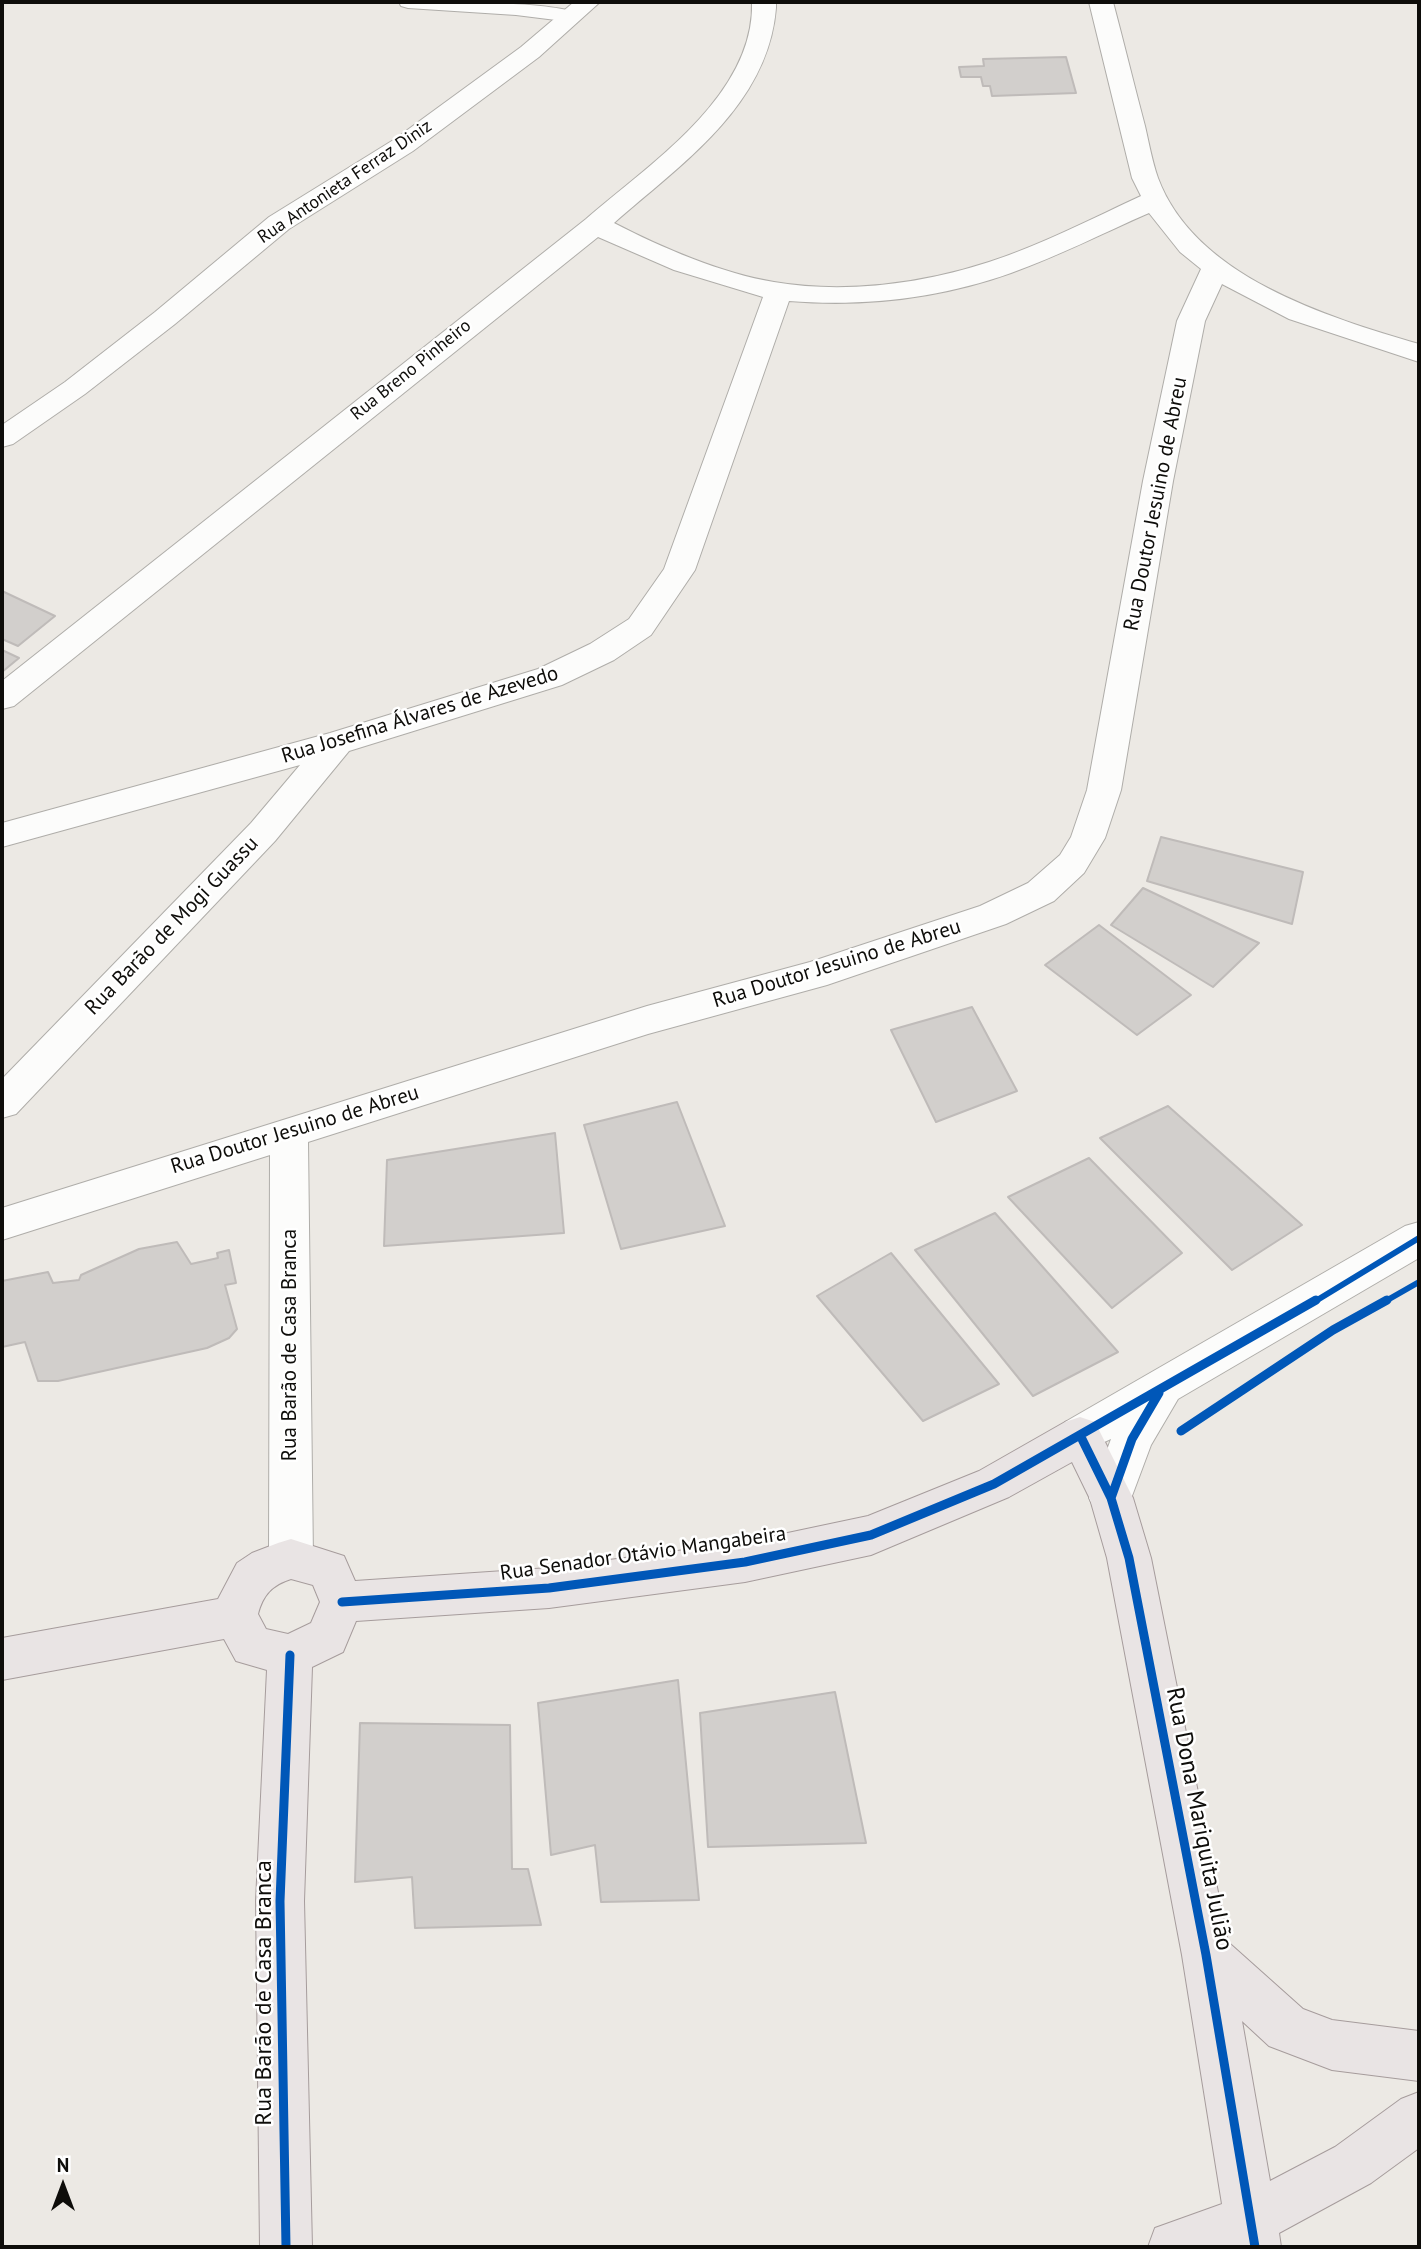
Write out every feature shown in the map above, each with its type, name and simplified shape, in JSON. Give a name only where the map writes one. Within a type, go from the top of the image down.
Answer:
[{"type":"main road","name":"Rua Dona Mariquita Julião","points":[[1080,1435],[1111,1498],[1129,1558],[1206,1955],[1253,2233]]},
{"type":"main road","name":"Rua Senador Otávio Mangabeira","points":[[342,1602],[549,1588],[745,1562],[871,1535],[994,1483],[1080,1435]]},
{"type":"main road","points":[[291,1559],[328,1570],[342,1602],[327,1637],[290,1655],[253,1646],[235,1616],[242,1589],[262,1567],[291,1559]]},
{"type":"main road","points":[[2,1660],[235,1616]]},
{"type":"main road","name":"Rua Barão de Casa Branca","points":[[285,2247],[280,1901],[290,1655]]},
{"type":"main road","points":[[1206,1955],[1287,2028],[1332,2045],[1419,2056]]},
{"type":"main road","points":[[1174,2247],[1253,2233],[1419,2118]]},
{"type":"street","name":"Rua Breno Pinheiro","points":[[2,698],[596,225],[635,189],[680,154],[739,88],[758,48],[764,2]]},
{"type":"street","points":[[1101,2],[1153,201],[1174,231],[1215,268],[1260,293],[1313,318],[1419,353]]},
{"type":"street","name":"Rua Antonieta Ferraz Diniz","points":[[2,438],[105,365],[279,223],[404,145],[530,52],[580,9]]},
{"type":"street","points":[[596,225],[671,260],[711,274],[779,291],[821,294],[880,292],[942,283],[1001,267],[1153,201]]},
{"type":"street","name":"Rua Doutor Jesuino de Abreu","points":[[2,1224],[289,1131],[647,1020],[814,975],[993,915],[1041,892],[1072,864],[1088,838],[1104,790],[1158,481],[1191,321],[1215,268]]},
{"type":"street","name":"Rua Josefina Álvares de Azevedo","points":[[2,835],[337,743],[550,677],[602,652],[640,627],[679,570],[779,291]]},
{"type":"street","name":"Rua Barão de Mogi Guassu","points":[[2,1102],[263,832],[337,743]]},
{"type":"street","name":"Rua Barão de Casa Branca","points":[[289,1131],[291,1559]]},
{"type":"street","name":"Rua Senador Otávio Mangabeira","points":[[1080,1435],[1419,1238]]},
{"type":"street","name":"Rua Senador Otávio Mangabeira","points":[[1111,1498],[1132,1439],[1163,1388]]},
{"type":"lane","points":[[408,2],[516,9],[580,9]]},
{"type":"building","points":[[1066,57],[1076,93],[992,96],[990,86],[983,86],[981,77],[961,77],[959,67],[984,66],[983,59]]},
{"type":"building","points":[[2,591],[55,616],[18,646],[2,639]]},
{"type":"building","points":[[2,650],[19,658],[2,672]]},
{"type":"building","points":[[1161,837],[1303,872],[1292,924],[1147,881]]},
{"type":"building","points":[[1143,888],[1259,943],[1213,987],[1111,925]]},
{"type":"building","points":[[1099,925],[1191,995],[1137,1035],[1045,965]]},
{"type":"building","points":[[972,1007],[1017,1091],[936,1122],[891,1030]]},
{"type":"building","points":[[677,1102],[725,1226],[621,1249],[584,1125]]},
{"type":"building","points":[[1168,1106],[1302,1225],[1232,1270],[1100,1138]]},
{"type":"building","points":[[555,1133],[564,1233],[384,1246],[387,1160]]},
{"type":"building","points":[[1089,1158],[1182,1253],[1112,1308],[1008,1197]]},
{"type":"building","points":[[995,1213],[1118,1352],[1033,1396],[915,1250]]},
{"type":"building","points":[[177,1242],[191,1264],[218,1258],[217,1253],[229,1250],[236,1283],[225,1285],[237,1329],[229,1338],[207,1348],[58,1381],[38,1381],[25,1342],[2,1347],[2,1281],[48,1272],[53,1283],[79,1280],[81,1275],[139,1249]]},
{"type":"building","points":[[891,1253],[999,1384],[923,1421],[817,1296]]},
{"type":"building","points":[[678,1680],[699,1900],[601,1902],[595,1845],[551,1855],[538,1703]]},
{"type":"building","points":[[835,1692],[866,1843],[708,1847],[700,1713]]},
{"type":"building","points":[[360,1723],[510,1725],[512,1869],[528,1869],[541,1925],[415,1928],[412,1877],[355,1882]]},
{"type":"cycle path","points":[[342,1602],[549,1588],[745,1562],[871,1535],[994,1484],[1278,1323],[1419,1238]]},
{"type":"cycle path","points":[[1181,1431],[1333,1330],[1419,1282]]},
{"type":"cycle path","points":[[1111,1498],[1132,1439],[1159,1393]]},
{"type":"cycle path","points":[[1080,1435],[1111,1498],[1129,1558],[1206,1955],[1255,2247]]},
{"type":"cycle path","points":[[286,2247],[280,1901],[290,1655]]}]
